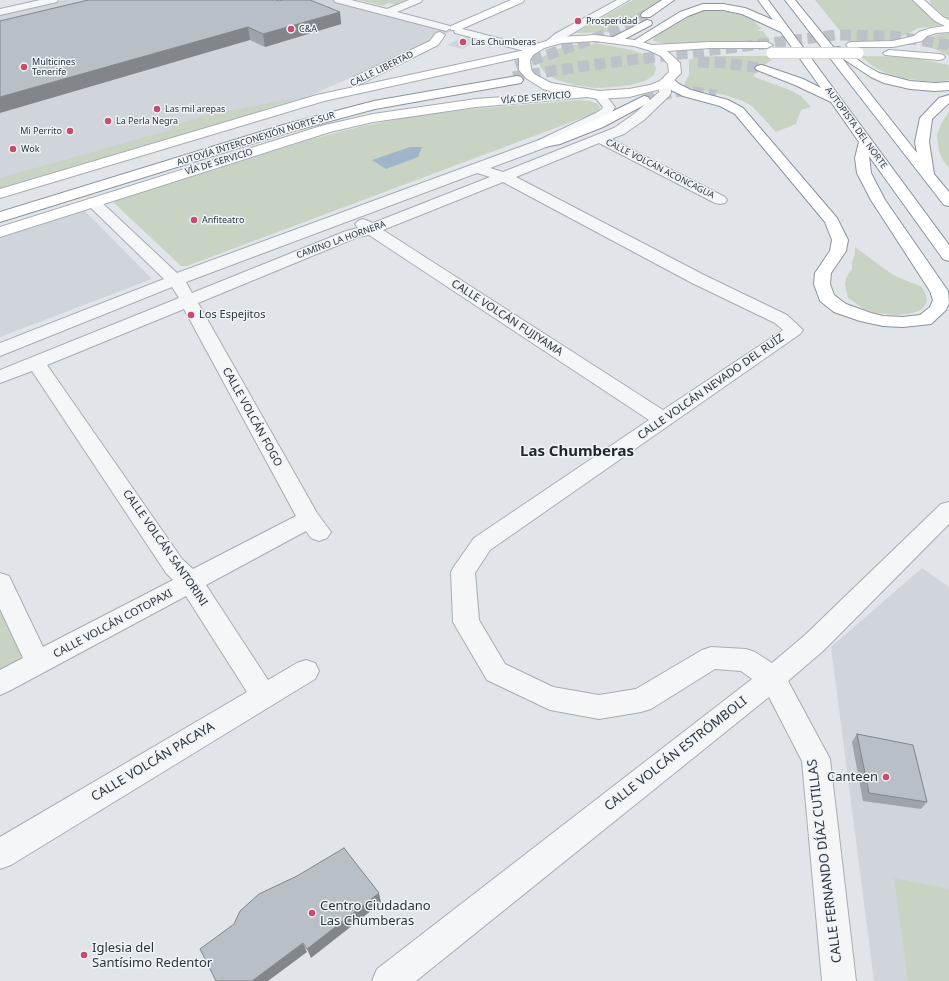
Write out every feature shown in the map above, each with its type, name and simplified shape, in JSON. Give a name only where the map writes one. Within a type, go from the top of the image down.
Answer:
[{"type":"main road","name":"CALLE LIBERTAD","points":[[321,98],[434,43],[450,31],[519,0]]},
{"type":"main road","points":[[646,15],[669,0]]},
{"type":"main road","name":"AUTOPISTA DEL NORTE","points":[[763,0],[838,101],[949,256]]},
{"type":"main road","points":[[790,0],[949,202]]},
{"type":"main road","points":[[918,0],[939,19],[949,24]]},
{"type":"main road","points":[[615,40],[682,4]]},
{"type":"main road","points":[[635,43],[684,14],[703,7],[723,7],[745,11],[785,30]]},
{"type":"main road","points":[[855,49],[918,39],[923,34],[935,30],[949,29]]},
{"type":"main road","points":[[816,34],[861,67],[875,75],[910,85],[935,87],[949,86]]},
{"type":"main road","points":[[0,194],[321,98],[530,52],[549,43],[572,39],[594,38],[635,43],[665,54],[674,62],[675,73],[666,83],[653,88],[629,93],[599,95],[585,94],[547,86],[530,76],[525,70],[524,60],[530,52]]},
{"type":"main road","points":[[918,39],[919,45],[927,51],[944,58]]},
{"type":"main road","points":[[652,48],[710,45],[770,49]]},
{"type":"main road","points":[[674,62],[690,55],[770,49],[855,49],[944,58]]},
{"type":"main road","points":[[761,68],[800,82],[838,101]]},
{"type":"main road","points":[[514,79],[331,112],[389,92],[514,79]]},
{"type":"main road","points":[[666,83],[687,93],[724,103],[739,111],[832,221],[840,240],[838,251],[823,273],[822,284],[826,297],[840,308],[883,321],[903,322],[925,320],[937,310],[942,300],[939,291],[878,200],[864,173],[862,158],[866,141]]},
{"type":"main road","name":"VÍA DE SERVICIO","points":[[0,232],[326,129],[373,118],[476,103],[585,94]]},
{"type":"main road","points":[[716,95],[737,102],[750,110],[761,120],[801,166],[824,211]]},
{"type":"main road","points":[[928,176],[922,142],[926,118],[943,101],[949,99]]},
{"type":"main road","points":[[544,143],[555,141],[598,124],[644,100]]},
{"type":"main road","name":"AUTOVÍA INTERCONEXIÓN NORTE-SUR","points":[[0,207],[279,122],[331,112]]},
{"type":"main road","name":"AUTOVÍA INTERCONEXIÓN NORTE-SUR","points":[[0,217],[274,132],[331,112]]},
{"type":"street","points":[[0,12],[53,0]]},
{"type":"street","points":[[339,0],[530,52]]},
{"type":"street","points":[[387,13],[417,0]]},
{"type":"street","points":[[549,43],[624,0]]},
{"type":"street","name":"CAMINO LA HORNERA","points":[[0,377],[352,234],[372,229],[619,132],[639,117],[665,93],[666,83]]},
{"type":"street","name":"CAMINO LA HORNERA","points":[[0,350],[175,280],[544,143],[601,116],[608,111],[609,107],[599,95]]},
{"type":"street","name":"CALLE VOLCÁN ACONCAGUA","points":[[601,139],[720,200]]},
{"type":"street","name":"CALLE VOLCÁN NEVADO DEL RUÍZ","points":[[477,168],[505,177],[698,279],[781,319],[794,330],[482,544],[463,572],[466,622],[496,672],[550,698],[598,708],[641,700],[711,658],[746,660],[773,678]]},
{"type":"street","name":"CALLE VOLCÁN FOGO","points":[[93,202],[175,280],[188,300],[314,526]]},
{"type":"street","name":"CALLE VOLCÁN FUJIYAMA","points":[[350,215],[664,420]]},
{"type":"street","name":"CALLE VOLCÁN SANTORINI","points":[[36,362],[174,566],[191,583],[264,696]]},
{"type":"street","name":"CALLE VOLCÁN ESTRÓMBOLI","points":[[389,981],[773,678],[814,643],[949,510]]},
{"type":"street","name":"CALLE VOLCÁN COTOPAXI","points":[[0,682],[191,583],[314,526]]},
{"type":"street","points":[[0,583],[38,663]]},
{"type":"street","name":"CALLE VOLCÁN PACAYA","points":[[0,854],[306,671]]},
{"type":"street","name":"CALLE FERNANDO DÍAZ CUTILLAS","points":[[773,678],[816,759],[839,981]]},
{"type":"shaded area","points":[[64,0],[344,0],[456,29],[299,101],[0,188],[0,15]]},
{"type":"shaded area","name":"Las Chumberas","points":[[465,36],[480,40],[462,49],[447,45]]},
{"type":"shaded area","points":[[85,211],[152,279],[0,337],[0,238]]},
{"type":"shaded area","points":[[922,568],[949,587],[949,981],[874,981],[831,647]]},
{"type":"green space","points":[[359,0],[407,0],[395,5],[389,3],[383,6]]},
{"type":"green space","points":[[633,0],[663,0],[610,30],[616,32],[575,33]]},
{"type":"green space","points":[[815,0],[913,0],[932,17],[944,25],[919,28],[899,38],[890,40],[849,42]]},
{"type":"green space","points":[[930,0],[949,0],[949,20],[931,5]]},
{"type":"green space","points":[[710,9],[745,15],[751,18],[762,29],[758,31],[763,31],[770,41],[666,44],[654,41],[653,39],[657,34],[694,13]]},
{"type":"green space","points":[[949,33],[949,56],[930,47],[927,42],[930,38],[936,35]]},
{"type":"green space","points":[[580,44],[600,44],[632,50],[645,55],[653,61],[656,68],[654,75],[645,81],[631,85],[595,88],[557,80],[545,73],[540,66],[541,58],[550,52],[563,47]]},
{"type":"green space","points":[[776,56],[755,73],[754,76],[790,90],[801,96],[811,107],[801,110],[796,124],[776,132],[753,107],[745,102],[725,95],[688,88],[684,84],[689,75],[689,60],[697,57]]},
{"type":"green space","points":[[860,56],[909,57],[949,65],[949,80],[939,82],[903,78],[886,73],[874,67]]},
{"type":"green space","points":[[299,97],[243,116],[0,188],[0,178],[170,130],[173,125],[203,116]]},
{"type":"green space","points":[[580,100],[598,104],[600,108],[598,112],[187,266],[181,266],[114,203],[116,201],[312,139],[363,126],[414,116],[472,109]]},
{"type":"green space","points":[[949,112],[949,168],[942,159],[939,151],[937,135],[941,124]]},
{"type":"green space","points":[[855,247],[893,275],[922,287],[927,301],[924,307],[919,311],[909,314],[896,315],[875,313],[864,309],[848,298],[845,285],[846,278],[852,269]]},
{"type":"green space","points":[[0,604],[23,652],[17,665],[0,674]]},
{"type":"green space","points":[[894,878],[949,889],[949,981],[908,981]]},
{"type":"water","points":[[410,147],[422,147],[418,157],[386,169],[372,160]]},
{"type":"building","points":[[88,0],[310,0],[340,12],[263,34],[248,27],[0,97],[0,21]]},
{"type":"building","name":"Canteen","points":[[857,734],[913,745],[927,802],[869,793]]},
{"type":"building","name":"Centro Ciudadano Las Chumberas","points":[[344,848],[379,893],[307,949],[303,943],[252,981],[216,981],[200,949],[234,924],[240,911],[259,894],[297,876]]},
{"type":"tunnel","points":[[516,66],[610,33],[646,15]]},
{"type":"tunnel","points":[[513,77],[598,64],[836,35],[892,36],[949,45]]},
{"type":"tunnel","points":[[698,62],[726,63],[761,68]]},
{"type":"tunnel","points":[[644,100],[674,92],[689,91],[716,95]]},
{"type":"place","name":"Prosperidad","points":[[578,21]]},
{"type":"place","name":"C&A","points":[[291,29]]},
{"type":"place","name":"Las Chumberas","points":[[463,42]]},
{"type":"place","name":"Multicines Tenerife","points":[[24,67]]},
{"type":"place","name":"Las mil arepas","points":[[157,109]]},
{"type":"place","name":"La Perla Negra","points":[[108,121]]},
{"type":"place","name":"Mi Perrito","points":[[70,131]]},
{"type":"place","name":"Wok","points":[[13,149]]},
{"type":"place","name":"Anfiteatro","points":[[194,220]]},
{"type":"place","name":"Los Espejitos","points":[[191,315]]},
{"type":"place","name":"Canteen","points":[[886,777]]},
{"type":"place","name":"Centro Ciudadano Las Chumberas","points":[[312,913]]},
{"type":"place","name":"Iglesia del Santísimo Redentor","points":[[84,955]]},
{"type":"district","name":"Las Chumberas","points":[[577,452]]}]
